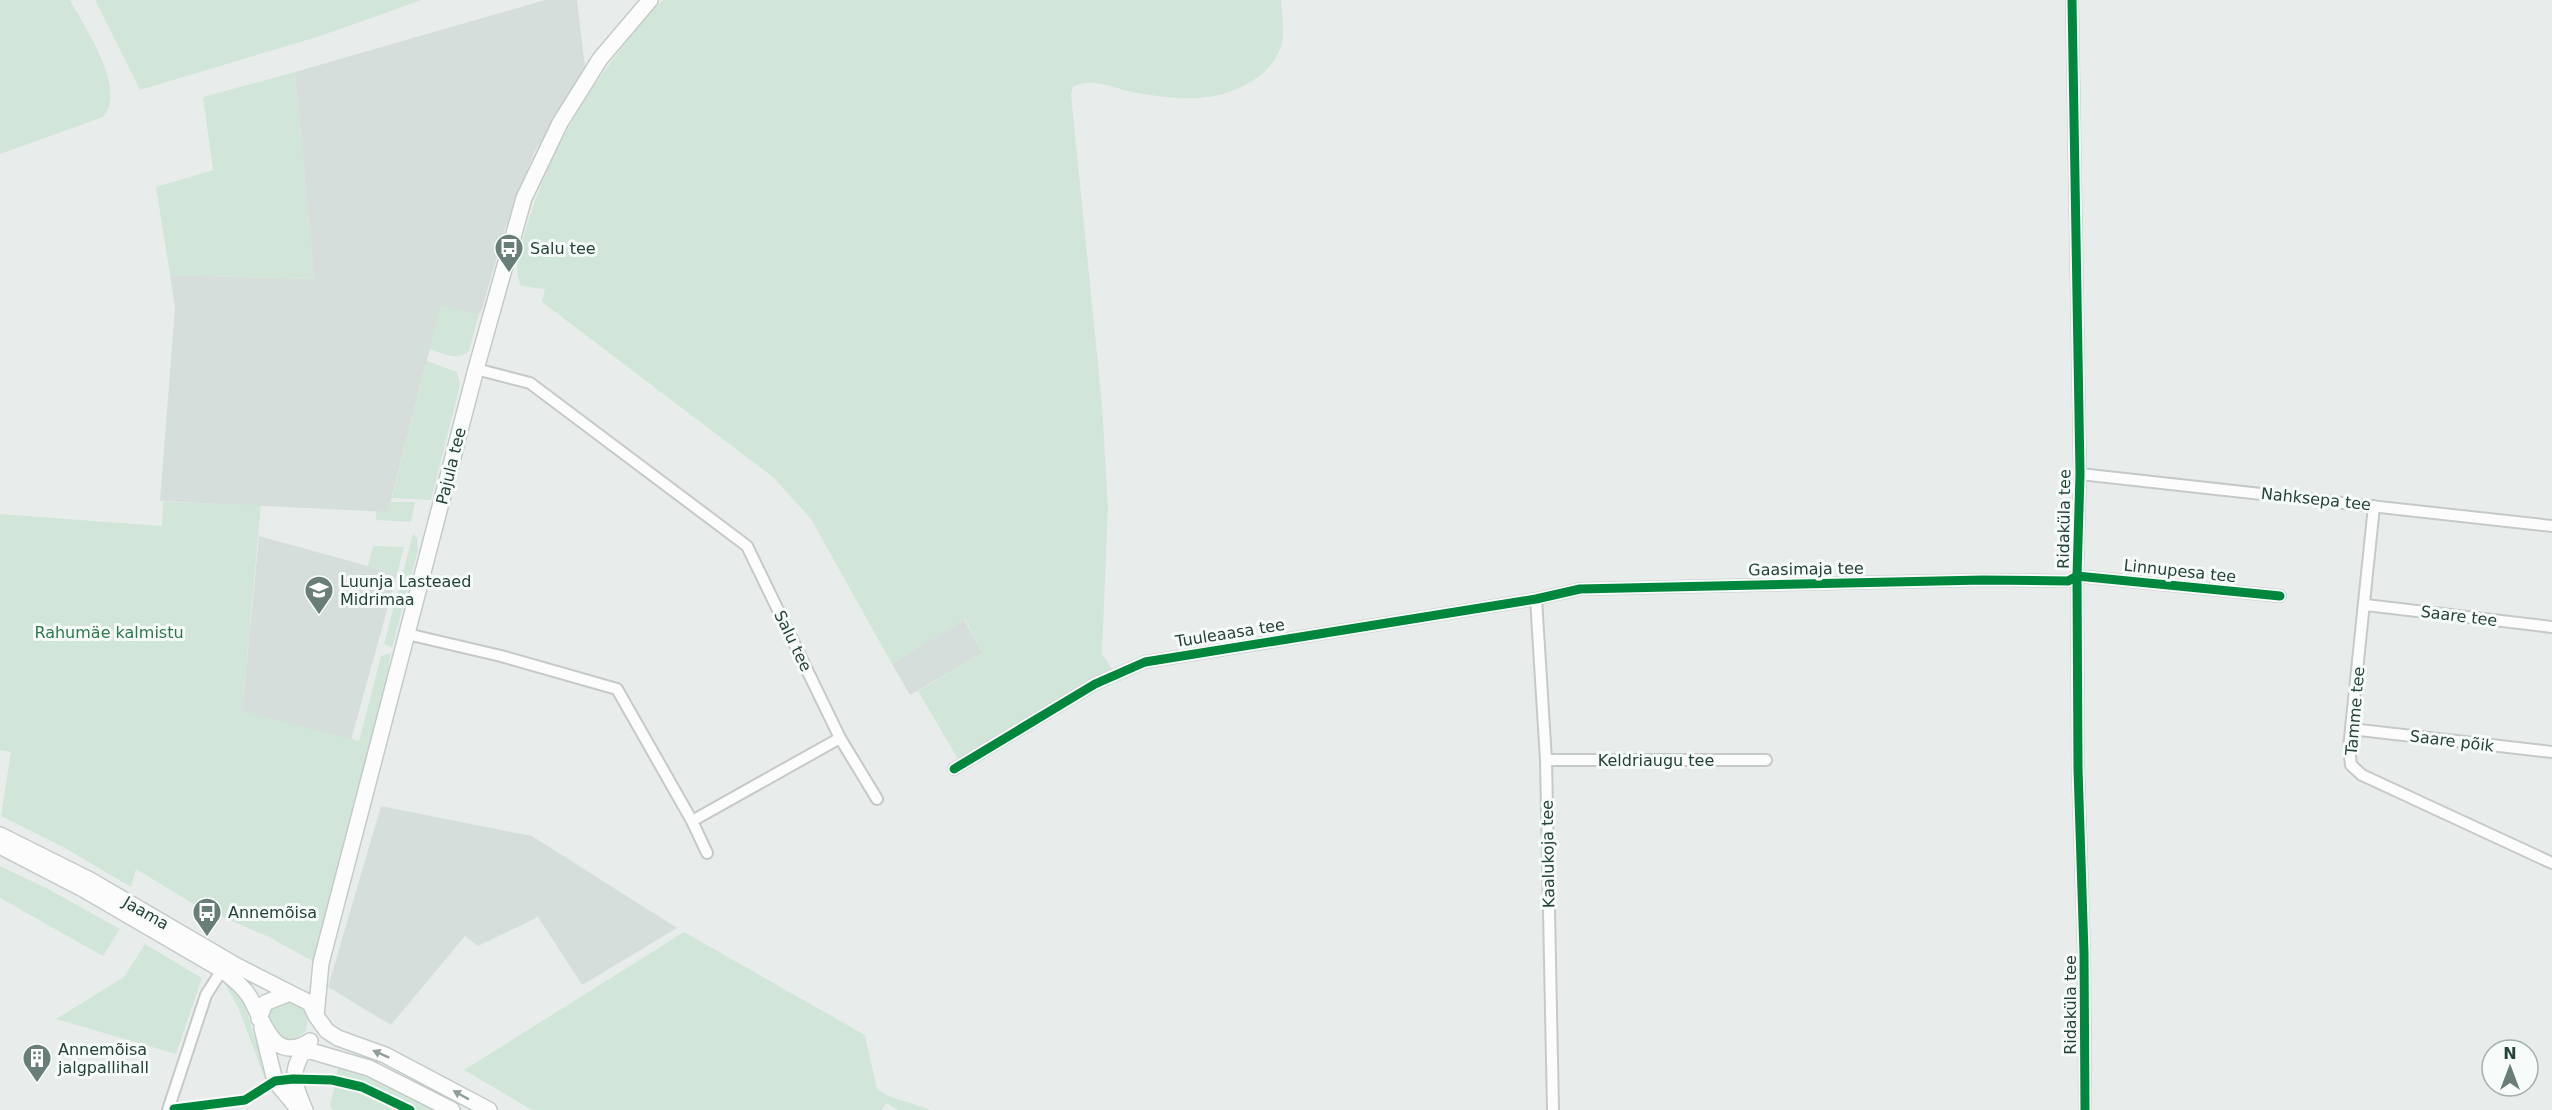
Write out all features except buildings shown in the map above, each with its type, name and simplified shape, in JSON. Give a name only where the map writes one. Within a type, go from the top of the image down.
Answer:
[{"type":"street","name":"Pajula tee","points":[[321,963],[476,369],[524,198],[560,123],[600,59],[650,0]]},
{"type":"street","name":"Ridaküla tee","points":[[2072,0],[2080,474],[2077,576],[2085,1110]]},
{"type":"street","name":"Salu tee","points":[[476,369],[530,383],[747,546],[840,738],[877,799]]},
{"type":"street","name":"Nahksepa tee","points":[[2080,474],[2552,526]]},
{"type":"street","name":"Tamme tee","points":[[2374,506],[2366,606],[2349,748],[2351,765],[2362,775],[2552,863]]},
{"type":"street","name":"Linnupesa tee","points":[[2077,576],[2280,596]]},
{"type":"street","name":"Gaasimaja tee","points":[[1536,599],[1580,589],[1983,580],[2068,581],[2077,576]]},
{"type":"street","name":"Kaalukoja tee","points":[[1536,599],[1546,760],[1553,1110]]},
{"type":"street","name":"Tuuleaasa tee","points":[[954,768],[1105,679],[1145,662],[1536,599]]},
{"type":"street","name":"Saare tee","points":[[2366,606],[2552,627]]},
{"type":"street","points":[[407,634],[501,656],[617,689],[692,821],[707,854]]},
{"type":"street","name":"Saare põik","points":[[2351,729],[2552,752]]},
{"type":"street","points":[[692,821],[840,738]]},
{"type":"street","name":"Keldriaugu tee","points":[[1546,760],[1766,760]]},
{"type":"street","name":"Jaama","points":[[0,835],[90,880],[237,966],[290,993]]},
{"type":"street","name":"Jaama","points":[[0,846],[83,889],[222,970],[243,987],[261,1022]]},
{"type":"street","points":[[299,1110],[275,1081],[261,1022],[265,1003],[309,983],[321,963]]},
{"type":"street","points":[[305,1110],[293,1079],[303,1046],[314,1035],[321,963]]},
{"type":"street","points":[[168,1110],[206,995],[222,970]]},
{"type":"street","points":[[290,993],[310,1003],[327,1031],[338,1038],[386,1055],[489,1110]]},
{"type":"street","points":[[261,1022],[276,1042],[303,1046],[369,1068],[452,1110]]},
{"type":"shaded area","points":[[545,0],[577,0],[585,67],[534,153],[506,226],[479,314],[441,306],[388,512],[160,501],[175,307],[170,275],[314,279],[295,72]]},
{"type":"shaded area","name":"Luunja Lasteaed Midrimaa","points":[[259,536],[397,574],[351,740],[242,711]]},
{"type":"shaded area","points":[[964,619],[983,653],[910,695],[892,664]]},
{"type":"shaded area","points":[[381,806],[532,836],[677,928],[582,985],[538,917],[478,946],[465,936],[391,1025],[328,987]]},
{"type":"green space","points":[[0,0],[70,0],[94,42],[108,75],[109,105],[103,117],[0,154]]},
{"type":"green space","points":[[95,0],[422,0],[317,37],[140,90]]},
{"type":"green space","points":[[663,0],[1281,0],[1283,37],[1276,57],[1263,73],[1233,91],[1202,98],[1187,98],[1136,93],[1096,83],[1073,87],[1071,94],[1102,404],[1108,508],[1102,654],[1115,673],[961,764],[918,691],[983,653],[965,619],[892,664],[811,519],[773,477],[542,302],[545,289],[521,286],[517,265],[520,250],[534,204],[554,156],[579,110],[608,66]]},
{"type":"green space","points":[[295,72],[314,279],[170,275],[156,187],[213,170],[203,97]]},
{"type":"green space","points":[[441,305],[479,314],[469,351],[465,354],[450,356],[429,349]]},
{"type":"green space","points":[[427,361],[457,372],[460,385],[431,500],[392,498]]},
{"type":"green space","name":"Rahumäe kalmistu","points":[[163,502],[261,505],[242,711],[359,741],[381,656],[391,653],[383,701],[355,797],[314,962],[269,937],[195,905],[136,869],[131,887],[65,848],[1,816],[11,752],[0,750],[0,514],[162,526]]},
{"type":"green space","points":[[391,502],[415,502],[411,522],[376,520],[376,511],[388,511]]},
{"type":"green space","points":[[413,534],[417,538],[418,550],[392,648],[384,644]]},
{"type":"green space","points":[[373,546],[404,547],[397,574],[368,566]]},
{"type":"green space","points":[[0,866],[46,888],[120,929],[103,956],[0,898]]},
{"type":"green space","points":[[684,932],[865,1035],[877,1089],[888,1096],[932,1110],[898,1110],[886,1103],[882,1110],[532,1110],[464,1070]]},
{"type":"green space","points":[[145,944],[202,978],[176,1054],[56,1019],[124,977]]},
{"type":"green space","points":[[224,983],[237,991],[245,1004],[270,1081],[266,1082],[238,1007]]},
{"type":"green space","points":[[287,1001],[304,1009],[308,1019],[306,1031],[293,1041],[282,1040],[270,1027],[269,1007]]},
{"type":"green space","points":[[338,1068],[385,1083],[437,1110],[415,1110],[361,1084],[338,1078],[336,1076]]},
{"type":"green space","points":[[335,1085],[351,1087],[401,1110],[333,1110],[330,1105]]},
{"type":"cycle path","points":[[2072,0],[2080,474],[2077,576],[2078,769],[2084,953],[2085,1110]]},
{"type":"cycle path","points":[[954,769],[1095,684],[1145,662],[1536,599],[1580,589],[1983,580],[2068,581],[2077,576],[2280,596]]},
{"type":"cycle path","points":[[174,1109],[245,1100],[275,1081],[293,1079],[332,1080],[362,1087],[410,1110]]},
{"type":"place","name":"Salu tee","points":[[509,274]]},
{"type":"place","name":"Luunja Lasteaed Midrimaa","points":[[319,616]]},
{"type":"place","name":"Annemõisa","points":[[207,938]]},
{"type":"place","name":"Annemõisa jalgpallihall","points":[[37,1084]]}]
